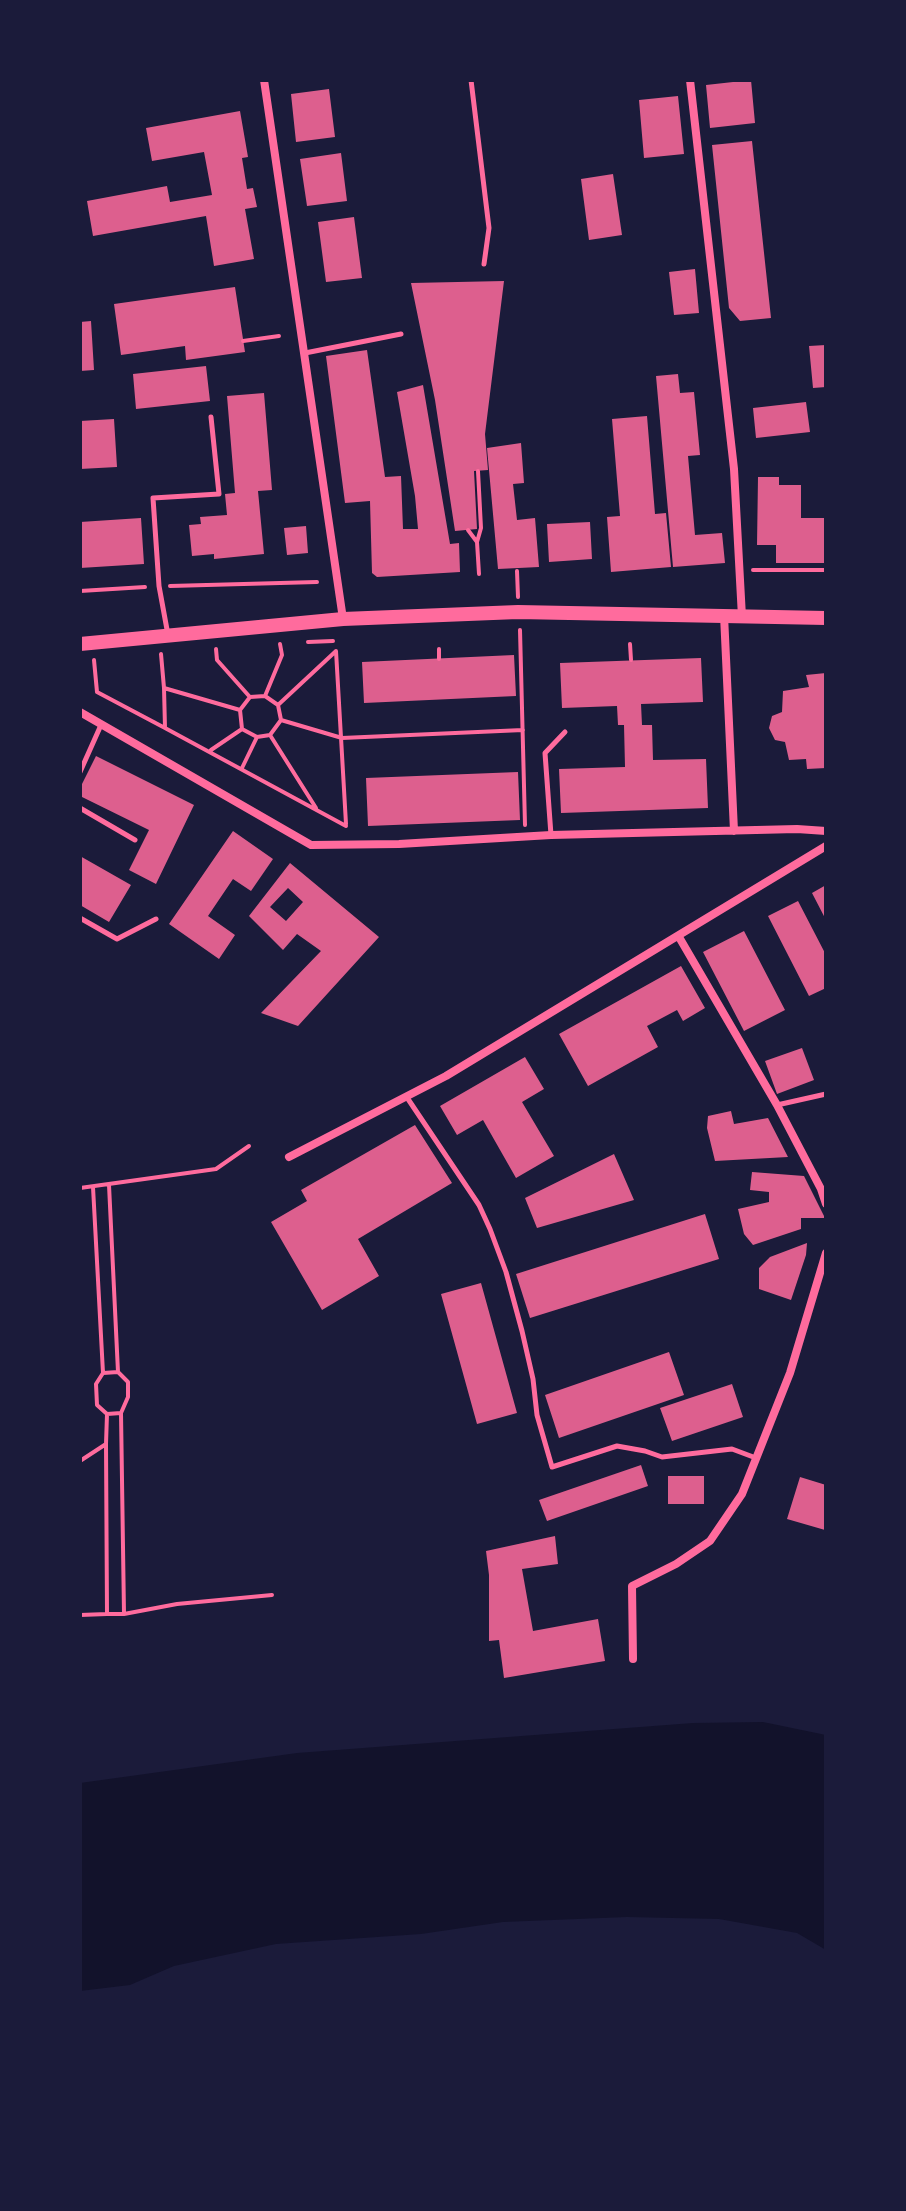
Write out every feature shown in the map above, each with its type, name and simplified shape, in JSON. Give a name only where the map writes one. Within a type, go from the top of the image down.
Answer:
[{"type":"street","points":[[264,80],[343,619]]},
{"type":"street","points":[[690,80],[734,469],[742,617]]},
{"type":"street","points":[[80,644],[343,619],[518,612],[826,618]]},
{"type":"street","points":[[724,615],[734,831]]},
{"type":"street","points":[[80,712],[311,845],[551,835],[826,831]]},
{"type":"street","points":[[289,1157],[446,1076],[826,846]]},
{"type":"street","points":[[679,937],[777,1105],[826,1204]]},
{"type":"street","points":[[633,1659],[632,1586],[676,1564],[710,1541],[742,1494],[790,1373],[826,1253]]},
{"type":"lane","points":[[471,80],[489,228],[484,264]]},
{"type":"lane","points":[[304,353],[401,334]]},
{"type":"lane","points":[[168,636],[159,586],[153,498],[219,494],[211,417]]},
{"type":"lane","points":[[80,772],[101,725]]},
{"type":"lane","points":[[551,835],[545,753],[565,732]]},
{"type":"lane","points":[[80,808],[135,840]]},
{"type":"lane","points":[[80,918],[117,939],[156,919]]},
{"type":"lane","points":[[777,1105],[826,1094]]},
{"type":"lane","points":[[405,1095],[479,1205],[490,1229],[522,1331],[537,1415],[552,1467],[617,1446],[662,1457],[732,1449],[756,1458]]},
{"type":"path","points":[[243,341],[279,336]]},
{"type":"path","points":[[478,471],[481,528],[477,542],[479,574]]},
{"type":"path","points":[[468,530],[477,542]]},
{"type":"path","points":[[739,570],[826,570]]},
{"type":"path","points":[[517,571],[525,837]]},
{"type":"path","points":[[80,591],[317,582]]},
{"type":"path","points":[[265,696],[282,655],[280,644]]},
{"type":"path","points":[[630,644],[631,660]]},
{"type":"path","points":[[439,649],[439,659]]},
{"type":"path","points":[[278,705],[336,651],[348,845]]},
{"type":"path","points":[[161,653],[165,728]]},
{"type":"path","points":[[217,660],[250,697]]},
{"type":"path","points":[[94,669],[97,692],[346,826]]},
{"type":"path","points":[[164,688],[240,710]]},
{"type":"path","points":[[265,696],[278,705],[281,720],[270,735],[257,737],[242,729],[240,710],[250,697],[265,696]]},
{"type":"path","points":[[281,720],[342,738],[523,730]]},
{"type":"path","points":[[210,751],[242,729]]},
{"type":"path","points":[[270,735],[317,810]]},
{"type":"path","points":[[242,768],[257,737]]},
{"type":"path","points":[[80,1188],[216,1169],[249,1146]]},
{"type":"path","points":[[109,1185],[118,1372],[128,1382],[128,1397],[121,1413],[124,1614]]},
{"type":"path","points":[[93,1187],[103,1373],[96,1384],[97,1405],[107,1414],[121,1413]]},
{"type":"path","points":[[103,1373],[118,1372]]},
{"type":"path","points":[[107,1414],[107,1614]]},
{"type":"path","points":[[80,1461],[106,1444]]},
{"type":"path","points":[[80,1615],[124,1614],[177,1604],[272,1595]]},
{"type":"shaded area","points":[[763,1722],[826,1735],[826,1950],[797,1933],[719,1919],[627,1917],[503,1922],[421,1934],[276,1944],[174,1966],[130,1985],[80,1991],[80,1783],[297,1753],[693,1723]]},
{"type":"building","points":[[751,80],[755,123],[710,128],[706,85]]},
{"type":"building","points":[[329,89],[335,137],[296,142],[291,94]]},
{"type":"building","points":[[678,96],[684,154],[644,158],[639,100]]},
{"type":"building","points":[[240,111],[248,157],[242,158],[247,189],[253,188],[257,207],[245,209],[254,259],[214,266],[206,216],[93,236],[87,201],[167,186],[170,202],[212,195],[204,152],[152,161],[146,128]]},
{"type":"building","points":[[752,141],[771,318],[740,321],[729,308],[712,145]]},
{"type":"building","points":[[341,153],[347,201],[307,206],[300,159]]},
{"type":"building","points":[[613,174],[622,235],[589,240],[581,179]]},
{"type":"building","points":[[354,217],[362,278],[326,282],[318,222]]},
{"type":"building","points":[[695,269],[699,313],[674,315],[669,272]]},
{"type":"building","points":[[504,281],[485,434],[488,470],[474,471],[477,529],[455,531],[435,400],[411,283]]},
{"type":"building","points":[[235,287],[245,352],[186,360],[185,346],[121,355],[114,304]]},
{"type":"building","points":[[91,321],[94,370],[80,371],[80,322]]},
{"type":"building","points":[[826,345],[826,387],[813,388],[809,346]]},
{"type":"building","points":[[367,350],[385,477],[401,476],[403,529],[418,529],[397,392],[423,385],[450,544],[459,543],[460,572],[377,577],[372,573],[370,501],[345,503],[326,356]]},
{"type":"building","points":[[206,366],[210,401],[136,409],[133,374]]},
{"type":"building","points":[[678,374],[680,393],[694,392],[700,455],[688,456],[695,535],[722,533],[725,563],[673,567],[656,376]]},
{"type":"building","points":[[264,393],[272,490],[258,491],[264,554],[214,559],[214,554],[192,556],[189,525],[201,524],[200,517],[227,515],[225,494],[235,493],[227,396]]},
{"type":"building","points":[[806,402],[810,432],[756,438],[753,408]]},
{"type":"building","points":[[647,416],[655,514],[666,513],[671,567],[611,572],[607,517],[620,516],[612,419]]},
{"type":"building","points":[[114,419],[117,467],[80,469],[80,421]]},
{"type":"building","points":[[521,443],[524,483],[513,484],[517,520],[535,518],[539,567],[498,569],[487,448]]},
{"type":"building","points":[[758,477],[779,477],[779,485],[801,485],[801,518],[826,518],[826,563],[776,563],[776,545],[757,545]]},
{"type":"building","points":[[141,518],[144,564],[80,568],[80,522]]},
{"type":"building","points":[[590,522],[592,559],[549,562],[547,524]]},
{"type":"building","points":[[306,526],[308,553],[287,555],[284,528]]},
{"type":"building","points":[[514,655],[516,696],[364,703],[362,662]]},
{"type":"building","points":[[701,658],[703,702],[641,704],[642,725],[652,725],[653,760],[706,759],[708,808],[561,813],[559,769],[625,767],[624,725],[618,725],[617,706],[562,708],[560,663]]},
{"type":"building","points":[[826,673],[826,768],[807,769],[806,759],[789,760],[785,742],[775,740],[769,728],[772,716],[782,712],[783,691],[809,687],[806,675]]},
{"type":"building","points":[[96,756],[194,805],[156,884],[129,870],[149,830],[80,796],[80,788]]},
{"type":"building","points":[[518,772],[520,820],[368,826],[366,778]]},
{"type":"building","points":[[233,831],[273,859],[251,891],[233,879],[208,916],[235,935],[219,959],[169,924]]},
{"type":"building","points":[[80,856],[131,885],[109,922],[80,905]]},
{"type":"building","points":[[290,863],[379,937],[298,1026],[261,1013],[321,951],[297,934],[283,950],[249,916]],"holes":[[[288,888],[303,902],[286,921],[270,907]]]},
{"type":"building","points":[[826,885],[826,920],[812,893]]},
{"type":"building","points":[[798,901],[826,955],[826,988],[809,996],[768,916]]},
{"type":"building","points":[[744,931],[785,1010],[744,1031],[703,952]]},
{"type":"building","points":[[681,966],[705,1008],[683,1021],[677,1010],[647,1026],[658,1047],[588,1086],[559,1034]]},
{"type":"building","points":[[802,1048],[814,1080],[777,1094],[765,1061]]},
{"type":"building","points":[[525,1057],[544,1089],[522,1102],[554,1156],[516,1178],[483,1120],[457,1135],[440,1106]]},
{"type":"building","points":[[731,1111],[734,1124],[768,1118],[788,1157],[715,1161],[707,1128],[708,1116]]},
{"type":"building","points":[[415,1125],[452,1183],[358,1239],[379,1276],[322,1310],[271,1222],[307,1201],[301,1190]]},
{"type":"building","points":[[614,1154],[634,1200],[537,1228],[525,1198]]},
{"type":"building","points":[[752,1172],[804,1176],[825,1218],[801,1218],[801,1229],[753,1245],[744,1234],[738,1209],[769,1202],[769,1192],[750,1190]]},
{"type":"building","points":[[705,1214],[719,1259],[530,1318],[516,1274]]},
{"type":"building","points":[[807,1243],[791,1300],[759,1289],[759,1268],[770,1257]]},
{"type":"building","points":[[481,1283],[517,1413],[477,1424],[441,1294]]},
{"type":"building","points":[[669,1352],[684,1395],[559,1438],[545,1395]]},
{"type":"building","points":[[732,1384],[743,1417],[672,1441],[660,1408]]},
{"type":"building","points":[[641,1465],[648,1486],[547,1521],[539,1500]]},
{"type":"building","points":[[668,1476],[704,1476],[704,1504],[668,1504]]},
{"type":"building","points":[[800,1477],[826,1485],[825,1530],[787,1519]]},
{"type":"building","points":[[555,1536],[558,1564],[522,1569],[533,1631],[598,1619],[605,1661],[504,1678],[499,1640],[489,1641],[486,1551]]}]
